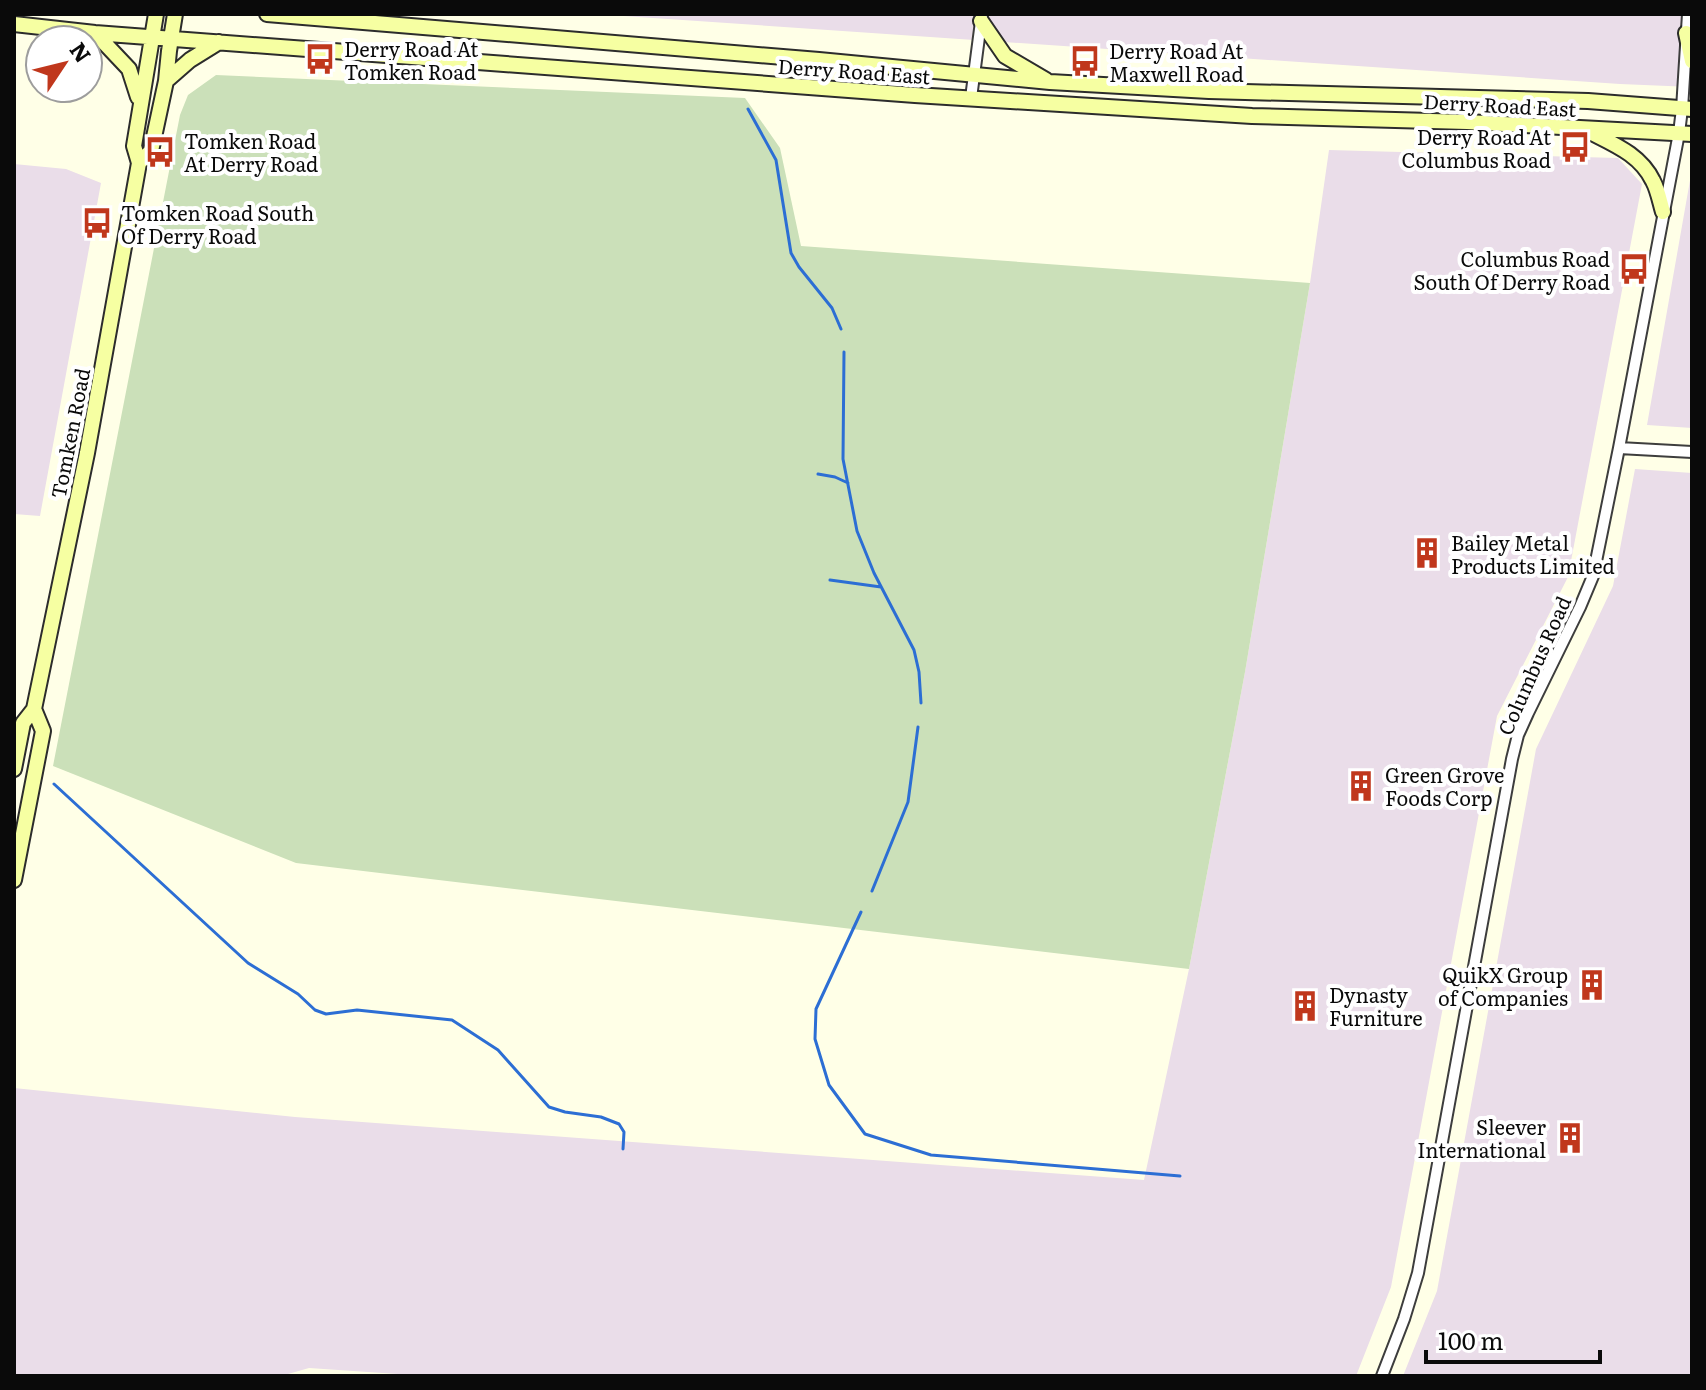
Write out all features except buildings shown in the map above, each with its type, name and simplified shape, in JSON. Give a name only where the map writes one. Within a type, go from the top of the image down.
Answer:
[{"type":"main road","name":"Tomken Road","points":[[14,769],[23,723],[34,709],[87,453],[139,163],[134,146],[156,14]]},
{"type":"main road","name":"Tomken Road","points":[[139,163],[151,151],[166,81],[175,14]]},
{"type":"main road","name":"Derry Road East","points":[[267,14],[1050,82],[1209,91],[1588,101],[1687,109]]},
{"type":"main road","points":[[982,18],[1005,56],[1050,82]]},
{"type":"main road","name":"Derry Road East","points":[[104,33],[1252,116],[1467,122],[1686,134]]},
{"type":"main road","points":[[1686,33],[1692,61]]},
{"type":"main road","points":[[166,81],[190,60],[219,42]]},
{"type":"main road","points":[[104,43],[129,69],[140,101]]},
{"type":"main road","points":[[1581,128],[1638,159],[1653,181],[1663,212]]},
{"type":"main road","name":"Tomken Road","points":[[14,880],[19,823],[43,731],[34,709]]},
{"type":"street","name":"Columbus Road","points":[[1382,1376],[1418,1273],[1518,735],[1593,576],[1663,212],[1686,134],[1688,14]]},
{"type":"street","points":[[971,98],[982,18]]},
{"type":"street","points":[[1619,448],[1692,452]]},
{"type":"shaded area","points":[[594,14],[1692,14],[1692,87],[1620,84]]},
{"type":"shaded area","points":[[1329,150],[1618,158],[1642,184],[1568,577],[1497,716],[1391,1287],[1356,1376],[427,1376],[309,1368],[281,1376],[14,1376],[14,1088],[295,1117],[1144,1180],[1189,969],[1245,672]]},
{"type":"shaded area","points":[[14,164],[66,169],[101,183],[40,516],[14,514]]},
{"type":"shaded area","points":[[1692,169],[1692,428],[1647,425]]},
{"type":"shaded area","points":[[1635,469],[1692,473],[1692,1376],[1403,1376],[1437,1291],[1536,749],[1613,586]]},
{"type":"green space","points":[[216,75],[745,98],[780,148],[801,246],[1310,283],[1245,672],[1189,969],[296,863],[53,766],[180,115],[188,95]]},
{"type":"waterway","points":[[748,109],[776,160],[791,253],[832,308],[841,329]]},
{"type":"waterway","points":[[844,352],[843,459],[857,531],[874,573],[914,650],[921,703]]},
{"type":"waterway","points":[[818,474],[848,483]]},
{"type":"waterway","points":[[830,580],[881,587]]},
{"type":"waterway","points":[[872,891],[908,802],[918,727]]},
{"type":"waterway","points":[[54,784],[248,963],[298,994],[315,1010],[326,1014],[357,1010],[452,1020],[498,1050],[549,1107],[601,1117],[619,1124],[624,1132],[623,1149]]},
{"type":"waterway","points":[[861,912],[816,1009],[815,1039],[829,1085],[865,1134],[931,1155],[1180,1176]]},
{"type":"place","name":"Derry Road At Tomken Road","points":[[320,59]]},
{"type":"place","name":"Derry Road At Maxwell Road","points":[[1085,61]]},
{"type":"place","name":"Derry Road At Columbus Road","points":[[1575,147]]},
{"type":"place","name":"Tomken Road At Derry Road","points":[[160,152]]},
{"type":"place","name":"Tomken Road South Of Derry Road","points":[[97,223]]},
{"type":"place","name":"Columbus Road South Of Derry Road","points":[[1634,269]]},
{"type":"place","name":"Bailey Metal Products Limited","points":[[1427,553]]},
{"type":"place","name":"Green Grove Foods Corp","points":[[1361,786]]},
{"type":"place","name":"QuikX Group of Companies","points":[[1592,985]]},
{"type":"place","name":"Dynasty Furniture","points":[[1305,1006]]},
{"type":"place","name":"Sleever International","points":[[1570,1138]]}]
